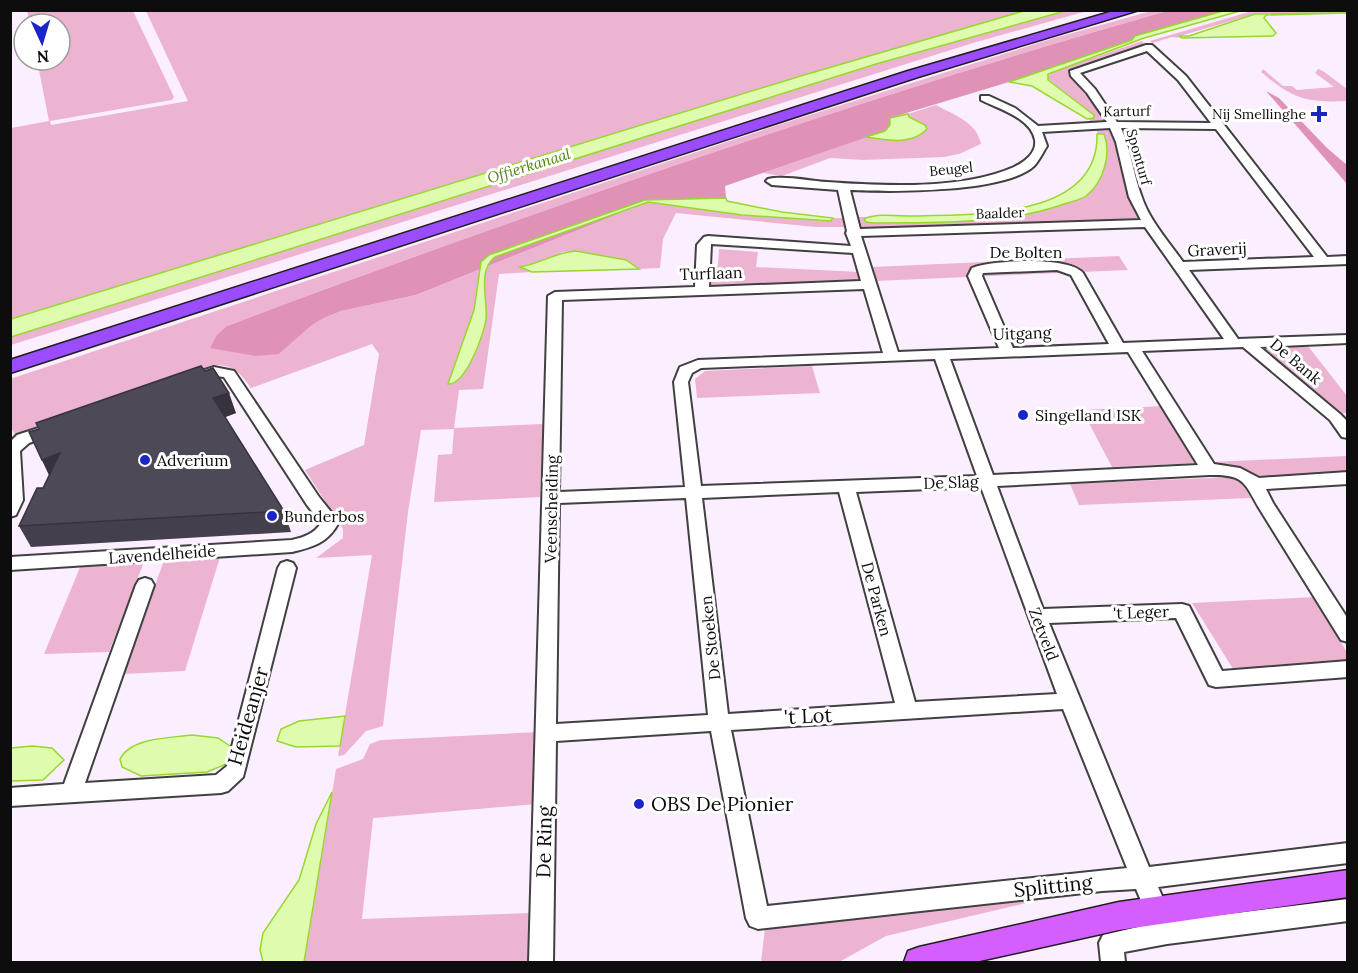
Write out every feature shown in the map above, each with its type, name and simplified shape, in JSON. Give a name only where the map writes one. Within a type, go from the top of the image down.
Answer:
[{"type":"highway","points":[[10,352],[887,72],[1102,10]]},
{"type":"highway","points":[[10,367],[913,74],[1133,10]]},
{"type":"main road","points":[[919,963],[970,949],[1162,922],[1347,883]]},
{"type":"street","name":"Sponturf","points":[[1180,266],[1149,223],[1135,197],[1122,142],[1091,91],[1075,74],[1076,70],[1149,47],[1182,78],[1218,126]]},
{"type":"street","points":[[985,98],[1015,113],[1036,129]]},
{"type":"street","name":"Karturf","points":[[1036,129],[1218,126]]},
{"type":"street","points":[[1218,126],[1323,260]]},
{"type":"street","name":"Beugel","points":[[772,180],[806,186],[844,188],[908,188],[971,183],[1002,177],[1034,162],[1040,151],[1041,142],[1036,129]]},
{"type":"street","points":[[844,188],[852,233],[892,357]]},
{"type":"street","name":"Baalder","points":[[852,233],[1149,223]]},
{"type":"street","points":[[702,291],[703,245],[708,240],[858,250]]},
{"type":"street","name":"Graverij","points":[[1180,266],[1347,260]]},
{"type":"street","name":"De Bolten","points":[[1008,352],[975,276],[977,271],[985,268],[1058,266],[1068,268],[1076,273],[1125,347]]},
{"type":"street","name":"Graverij","points":[[1180,266],[1240,343]]},
{"type":"street","name":"Turflaan","points":[[555,296],[868,285]]},
{"type":"street","name":"Veenscheiding","points":[[547,727],[555,296]]},
{"type":"street","name":"Uitgang","points":[[698,364],[1347,339]]},
{"type":"street","name":"De Bank","points":[[1240,343],[1341,417],[1347,433]]},
{"type":"street","points":[[1125,347],[1209,470]]},
{"type":"street","name":"Zetveld","points":[[941,355],[1069,701],[1103,787],[1162,922]]},
{"type":"street","name":"De Stoeken","points":[[698,364],[685,370],[681,382],[719,721],[758,918]]},
{"type":"street","name":"Lavendelheide","points":[[10,564],[292,546],[314,541],[326,532],[330,522],[313,501],[229,374],[214,371],[181,383]]},
{"type":"street","points":[[10,511],[15,500],[12,450],[23,439],[68,423]]},
{"type":"street","name":"De Slag","points":[[551,498],[1209,470],[1235,471],[1247,476],[1256,484]]},
{"type":"street","points":[[1347,478],[1256,484],[1265,504],[1347,635]]},
{"type":"street","name":"De Parken","points":[[846,487],[907,711]]},
{"type":"street","name":"Heideanjer","points":[[10,797],[222,784],[236,771],[287,567]]},
{"type":"street","points":[[70,793],[145,585]]},
{"type":"street","name":"'t Leger","points":[[1037,616],[1182,610],[1216,679],[1347,669]]},
{"type":"street","name":"'t Lot","points":[[547,727],[719,721],[1069,701]]},
{"type":"street","name":"De Ring","points":[[541,963],[547,727]]},
{"type":"street","name":"Splitting","points":[[758,918],[1102,880],[1143,878],[1347,853]]},
{"type":"street","points":[[1113,963],[1111,943],[1162,922],[1347,910]]},
{"type":"shaded area","points":[[133,11],[174,97],[172,100],[50,121],[51,125],[188,101],[146,11],[1027,11],[804,75],[11,319],[11,128],[49,121],[39,72],[72,72],[72,12],[27,12]]},
{"type":"shaded area","points":[[1065,11],[1087,11],[973,43],[11,345],[11,337],[125,300],[876,64]]},
{"type":"shaded area","points":[[1151,11],[1167,11],[942,78],[718,151],[440,247],[227,326],[279,354],[312,325],[324,318],[341,311],[416,295],[648,202],[742,215],[830,221],[833,218],[845,218],[846,227],[815,227],[676,213],[663,239],[660,268],[639,269],[626,260],[576,251],[563,252],[544,262],[521,268],[532,272],[499,274],[483,389],[459,390],[454,428],[543,424],[540,497],[434,502],[438,455],[452,454],[454,429],[421,430],[408,512],[383,726],[366,731],[344,755],[338,756],[372,555],[316,558],[343,538],[343,529],[305,470],[364,445],[379,354],[372,344],[251,388],[235,370],[226,366],[213,365],[15,435],[11,428],[10,379],[778,125],[1051,39]]},
{"type":"shaded area","points":[[1167,11],[1223,11],[1136,36],[1132,40],[1009,82],[890,118],[890,124],[885,131],[725,186],[726,198],[653,200],[416,295],[341,311],[312,325],[279,354],[256,356],[210,348],[217,335],[227,326],[526,217],[867,102]]},
{"type":"shaded area","points":[[1252,11],[1347,11],[1347,13],[1255,14],[1180,36],[1182,38],[1172,37],[1152,43],[1150,41]]},
{"type":"shaded area","points":[[1142,41],[1145,46],[1070,70],[1070,76],[1115,131],[1113,135],[1131,199],[1143,218],[863,230],[856,228],[854,217],[866,217],[869,222],[874,223],[980,219],[1030,214],[1054,208],[1092,190],[1098,133],[1089,119],[1093,118],[1046,77],[1055,71]]},
{"type":"shaded area","points":[[1263,69],[1283,86],[1292,86],[1297,90],[1334,87],[1315,73],[1318,69],[1347,89],[1347,101],[1310,100],[1291,94],[1261,72]]},
{"type":"shaded area","points":[[1266,91],[1279,98],[1327,148],[1347,165],[1347,184]]},
{"type":"shaded area","points":[[936,105],[970,125],[979,136],[981,144],[959,154],[944,157],[863,160],[830,158],[782,176],[763,173],[866,137],[885,140],[909,117],[908,114]]},
{"type":"shaded area","points":[[719,249],[758,252],[756,267],[860,272],[864,283],[708,289],[708,265],[718,265]]},
{"type":"shaded area","points":[[1119,256],[1128,270],[875,281],[872,267]]},
{"type":"shaded area","points":[[1308,346],[1347,396],[1347,413],[1338,414],[1259,348]]},
{"type":"shaded area","points":[[812,366],[820,393],[697,398],[695,379],[705,371]]},
{"type":"shaded area","points":[[1164,406],[1198,463],[1112,467],[1082,410]]},
{"type":"shaded area","points":[[1347,456],[1347,476],[1273,480],[1212,462]]},
{"type":"shaded area","points":[[1230,477],[1240,480],[1251,498],[1079,505],[1070,484]]},
{"type":"shaded area","points":[[220,557],[185,671],[124,674],[164,560]]},
{"type":"shaded area","points":[[144,562],[109,652],[44,654],[81,565]]},
{"type":"shaded area","points":[[1315,597],[1347,653],[1347,662],[1235,672],[1192,603]]},
{"type":"shaded area","points":[[538,732],[536,804],[373,818],[362,919],[532,913],[530,962],[304,962],[336,769],[363,759],[370,744],[381,740]]},
{"type":"shaded area","points":[[1091,888],[886,936],[839,962],[761,962],[765,928]]},
{"type":"water","name":"Offierkanaal","points":[[1027,10],[1065,11],[876,64],[11,337],[11,319],[804,75]]},
{"type":"water","points":[[1223,11],[1240,11],[1144,38],[1048,74],[1048,80],[1094,115],[1094,118],[1087,119],[1032,86],[1009,82],[1132,40],[1135,36]]},
{"type":"water","points":[[1347,13],[1266,15],[1264,18],[1276,33],[1273,36],[1182,38],[1180,36],[1189,36],[1255,14]]},
{"type":"water","points":[[908,114],[909,117],[925,125],[927,129],[914,138],[906,140],[866,137],[885,131],[890,125],[890,118]]},
{"type":"water","points":[[1097,134],[1104,134],[1106,142],[1104,168],[1097,184],[1086,196],[1078,200],[1042,211],[995,219],[874,223],[866,222],[864,219],[883,215],[972,214],[1031,206],[1057,196],[1078,182],[1092,162]]},
{"type":"water","points":[[726,198],[727,201],[782,212],[833,218],[831,221],[742,215],[648,202],[495,257],[486,270],[484,286],[486,319],[482,336],[467,368],[455,382],[448,384],[474,310],[481,262],[489,255],[645,200]]},
{"type":"water","points":[[576,251],[626,260],[639,269],[532,272],[520,267]]},
{"type":"water","points":[[345,716],[340,746],[296,747],[277,741],[281,729],[299,721]]},
{"type":"water","points":[[192,735],[218,738],[233,748],[230,757],[224,765],[207,772],[141,776],[122,767],[120,759],[133,746],[162,738]]},
{"type":"water","points":[[32,746],[52,748],[64,760],[43,780],[11,781],[11,748]]},
{"type":"water","points":[[332,792],[304,962],[263,962],[260,950],[263,933],[299,880],[316,824]]},
{"type":"building","name":"Adverium","points":[[201,366],[205,371],[213,368],[229,393],[213,398],[284,511],[19,526],[37,488],[43,488],[60,453],[42,460],[29,432],[39,429],[36,423]]},
{"type":"place","name":"Nij Smellinghe","points":[[1319,114]]},
{"type":"place","name":"Singelland ISK","points":[[1023,415]]},
{"type":"place","name":"Adverium","points":[[145,460]]},
{"type":"place","name":"Bunderbos","points":[[272,516]]},
{"type":"place","name":"OBS De Pionier","points":[[639,804]]}]
